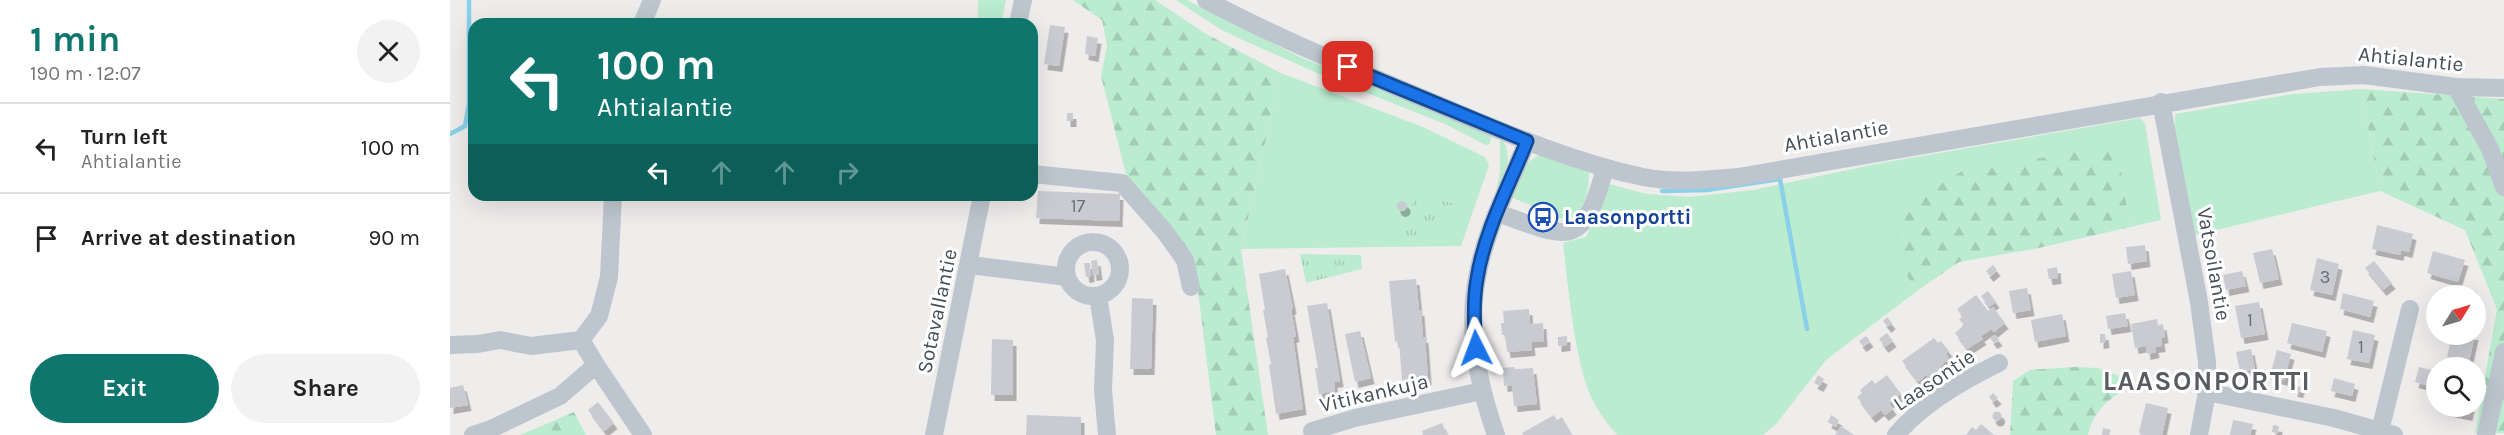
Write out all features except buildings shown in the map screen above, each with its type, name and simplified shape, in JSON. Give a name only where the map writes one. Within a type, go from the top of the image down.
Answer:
[{"type":"street","points":[[644,18],[652,0]]},
{"type":"street","points":[[1019,18],[1023,0]]},
{"type":"street","name":"Ahtialantie","points":[[1206,0],[1284,40],[1527,141],[1605,168],[1670,180],[1738,177],[2320,76],[2364,75],[2456,87],[2504,88]]},
{"type":"street","points":[[2456,87],[2490,149],[2504,187]]},
{"type":"street","name":"Vatsoilantie","points":[[2162,102],[2199,302],[2207,362],[2207,392],[2199,435]]},
{"type":"street","points":[[1496,435],[1482,392],[1475,332],[1475,296],[1483,252],[1527,141]]},
{"type":"street","points":[[1498,213],[1551,231],[1569,232],[1586,220],[1605,168]]},
{"type":"street","points":[[1038,175],[1122,183],[1165,232],[1185,260],[1191,287]]},
{"type":"street","points":[[450,345],[500,340],[531,346],[581,340],[599,316],[609,277],[613,201]]},
{"type":"street","name":"Sotavallantie","points":[[934,435],[970,265],[981,201]]},
{"type":"street","points":[[1086,243],[1103,244],[1116,255],[1119,272],[1113,288],[1098,296],[1082,294],[1075,290],[1067,277],[1067,260],[1078,246],[1086,243]]},
{"type":"street","points":[[970,265],[1067,277]]},
{"type":"street","points":[[1098,296],[1105,340],[1102,390],[1107,435]]},
{"type":"street","points":[[2207,392],[2334,418],[2387,433],[2410,309]]},
{"type":"street","points":[[581,340],[643,435]]},
{"type":"street","points":[[2486,435],[2504,352]]},
{"type":"street","name":"Laasontie","points":[[1896,435],[1912,419],[1968,378],[1999,363]]},
{"type":"street","points":[[472,435],[491,429],[560,396],[596,365]]},
{"type":"street","name":"Vitikankuja","points":[[1312,431],[1355,418],[1482,392]]},
{"type":"green space","points":[[978,0],[1006,0],[1002,18],[978,18]]},
{"type":"green space","points":[[1073,0],[1155,0],[1206,34],[1281,73],[1241,249],[1268,435],[1216,435],[1196,275],[1127,178],[1101,76],[1107,46],[1102,20]]},
{"type":"green space","points":[[1176,0],[1187,0],[1302,58],[1487,131],[1491,137],[1490,144],[1486,145],[1445,124],[1317,73],[1245,41],[1220,29]]},
{"type":"green space","points":[[1281,73],[1423,127],[1485,157],[1489,165],[1461,246],[1241,249]]},
{"type":"green space","points":[[2361,89],[2380,191],[2195,235],[2175,130],[2175,114],[2293,94]]},
{"type":"green space","points":[[2361,89],[2504,99],[2504,433],[2475,433],[2478,417],[2486,417],[2486,371],[2497,309],[2465,230],[2380,191]]},
{"type":"green space","points":[[2140,118],[2145,123],[2161,220],[2130,227],[2116,146],[1905,273],[1917,291],[1826,360],[1776,424],[1763,435],[1617,435],[1592,398],[1586,384],[1578,350],[1563,243],[1586,237],[1609,184],[1647,194],[1688,197],[1753,190],[1876,164]]},
{"type":"green space","points":[[1500,141],[1504,142],[1508,161],[1503,181],[1496,192],[1500,172]]},
{"type":"green space","points":[[2117,146],[2130,227],[2039,248],[1959,262],[1917,291],[1905,273],[1893,214],[1964,170]]},
{"type":"green space","points":[[1543,154],[1589,171],[1583,206],[1569,222],[1511,197],[1527,165],[1531,160]]},
{"type":"green space","points":[[1414,194],[1457,204],[1462,212],[1459,225],[1450,223],[1443,227],[1440,242],[1406,241],[1404,238]]},
{"type":"green space","points":[[1300,254],[1361,255],[1362,269],[1306,283]]},
{"type":"green space","points":[[2098,368],[2122,377],[2123,391],[2100,409],[2088,435],[2010,435],[2013,381],[2030,370]]},
{"type":"green space","points":[[574,412],[586,435],[520,435]]},
{"type":"waterway","points":[[469,0],[469,18]]},
{"type":"waterway","points":[[450,134],[465,126],[468,110]]},
{"type":"waterway","points":[[1662,191],[1707,190],[1780,179],[1807,329]]},
{"type":"place","name":"Laasonportti","points":[[1543,217]]},
{"type":"district","name":"LAASONPORTTI","points":[[2207,381]]},
{"type":"route","points":[[1348,67],[1527,141],[1483,252],[1474,304],[1476,348]]}]
